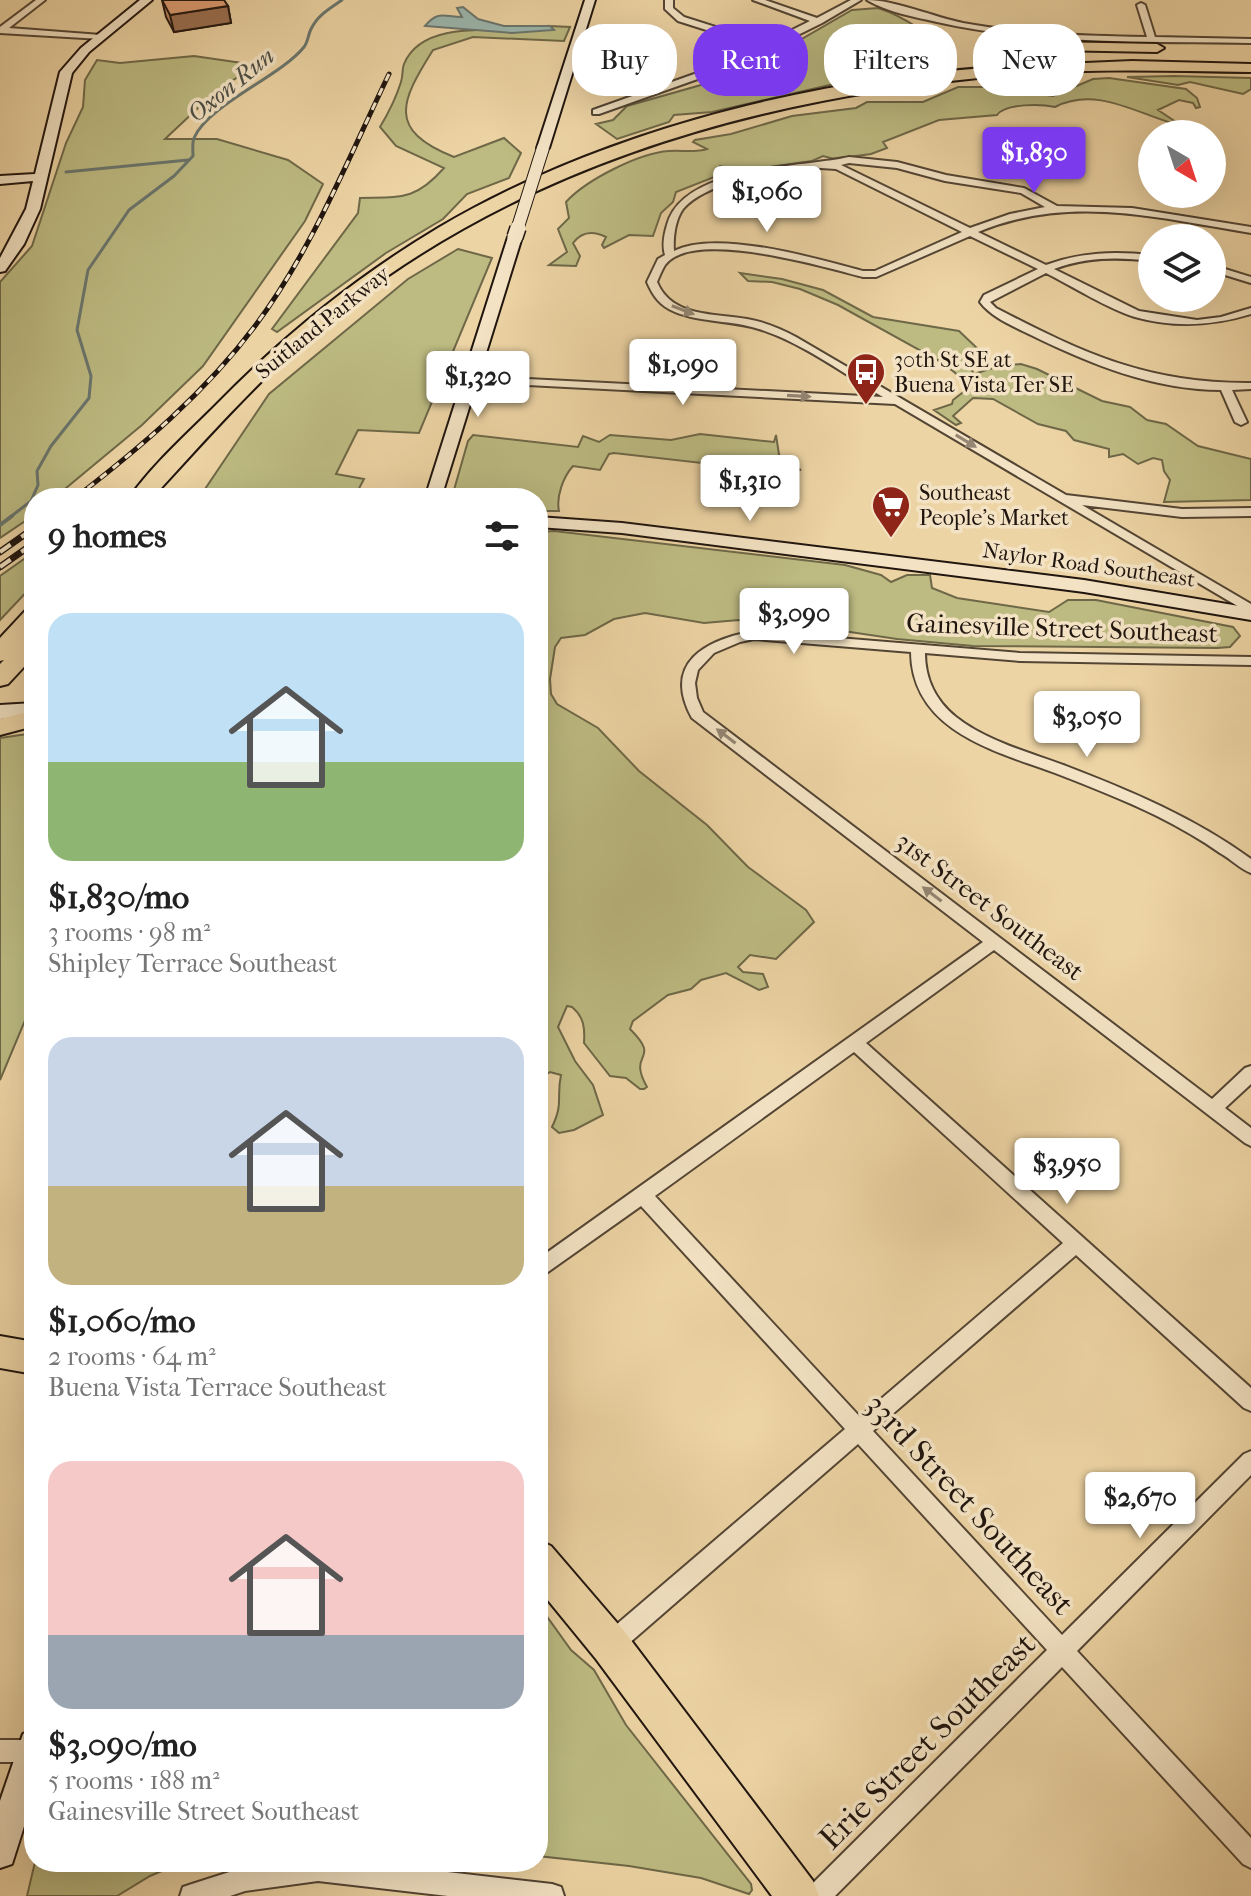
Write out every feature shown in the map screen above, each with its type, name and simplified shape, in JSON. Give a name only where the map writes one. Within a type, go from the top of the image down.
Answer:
[{"type":"highway","points":[[1085,46],[1251,52]]},
{"type":"highway","points":[[1085,64],[1142,63],[1251,71]]},
{"type":"highway","points":[[957,77],[1016,71],[1176,66]]},
{"type":"highway","points":[[532,190],[691,135],[778,112],[856,97],[1033,76],[1251,71]]},
{"type":"highway","points":[[532,190],[604,155],[674,131],[824,95]]},
{"type":"highway","name":"Suitland Parkway","points":[[149,488],[241,388],[318,319],[431,240],[532,190]]},
{"type":"highway","name":"Suitland Parkway","points":[[170,488],[276,372],[337,319],[434,250],[532,190]]},
{"type":"highway","points":[[1,652],[24,626]]},
{"type":"highway","points":[[0,678],[24,652]]},
{"type":"highway","points":[[0,724],[24,717]]},
{"type":"highway","points":[[0,1352],[24,1356]]},
{"type":"highway","points":[[548,1571],[610,1645],[798,1896]]},
{"type":"main road","points":[[0,268],[26,227],[41,177],[62,82],[76,59],[147,0]]},
{"type":"main road","points":[[436,488],[590,0]]},
{"type":"main road","points":[[0,180],[41,177]]},
{"type":"main road","name":"Naylor Road Southeast","points":[[548,523],[622,528],[1070,584],[1251,612]]},
{"type":"main road","points":[[0,712],[24,714]]},
{"type":"main road","points":[[0,1852],[24,1776]]},
{"type":"street","points":[[0,30],[41,0]]},
{"type":"street","points":[[669,0],[669,9],[681,19],[697,24]]},
{"type":"street","points":[[757,0],[819,21]]},
{"type":"street","points":[[808,27],[857,0]]},
{"type":"street","points":[[871,0],[926,19],[975,28],[1251,41]]},
{"type":"street","points":[[1140,3],[1151,37]]},
{"type":"street","points":[[0,30],[101,37]]},
{"type":"street","points":[[596,112],[693,78]]},
{"type":"street","points":[[671,257],[667,251],[674,216],[698,192],[739,177],[849,160],[897,165],[945,178],[1024,191],[1056,209]]},
{"type":"street","points":[[828,164],[1118,307],[1154,318],[1207,322],[1234,318],[1251,311]]},
{"type":"street","points":[[1251,230],[1108,209],[1056,209],[1013,216],[870,274],[804,257],[747,248],[698,249],[671,257],[657,267],[652,282],[654,291],[667,303],[697,315],[747,322],[775,330],[1251,612]]},
{"type":"street","points":[[1138,257],[1092,253],[1070,259],[988,297],[985,302],[988,307],[1071,351],[1106,366],[1165,381],[1225,387],[1251,386]]},
{"type":"street","points":[[1226,272],[1251,280]]},
{"type":"street","points":[[469,379],[899,402]]},
{"type":"street","points":[[1225,387],[1241,422]]},
{"type":"street","points":[[1062,499],[1182,513],[1251,512]]},
{"type":"street","name":"Gainesville Street Southeast","points":[[697,715],[687,693],[690,672],[702,655],[728,640],[769,635],[1020,657],[1251,661]]},
{"type":"street","points":[[918,650],[918,667],[925,689],[941,712],[958,726],[977,737],[1178,821],[1230,850],[1251,867]]},
{"type":"street","name":"31st Street Southeast","points":[[697,715],[1251,1138]]},
{"type":"street","points":[[548,1263],[994,942]]},
{"type":"street","points":[[855,1043],[1251,1401]]},
{"type":"street","points":[[1213,1109],[1251,1073]]},
{"type":"street","name":"33rd Street Southeast","points":[[642,1195],[1251,1856]]},
{"type":"street","points":[[610,1645],[1076,1243]]},
{"type":"street","name":"Erie Street Southeast","points":[[818,1896],[1251,1461]]},
{"type":"street","points":[[0,1751],[24,1749]]},
{"type":"street","points":[[192,1896],[263,1875],[290,1872]]},
{"type":"street","points":[[344,1872],[552,1896]]},
{"type":"shaded area","points":[[878,8],[911,24],[828,24],[852,10]]},
{"type":"shaded area","points":[[550,26],[570,27],[564,41],[473,37],[433,50],[408,99],[406,112],[409,125],[432,147],[454,157],[504,138],[521,153],[509,178],[467,194],[443,219],[386,253],[277,332],[272,329],[358,213],[360,198],[386,198],[415,192],[444,168],[396,146],[380,127],[397,94],[404,64],[415,48],[430,38],[449,33],[553,29]]},
{"type":"shaded area","points":[[824,26],[824,86],[808,90],[808,35]]},
{"type":"shaded area","points":[[194,56],[256,65],[215,92],[165,139],[217,139],[288,160],[323,184],[305,221],[203,366],[142,425],[66,488],[24,488],[24,522],[0,538],[0,282],[32,246],[66,143],[83,107],[85,80],[97,60],[120,63]]},
{"type":"shaded area","points":[[1127,77],[1251,78],[1251,89],[1243,94],[1190,82],[1178,85]]},
{"type":"shaded area","points":[[1109,78],[1186,89],[1197,98],[1200,107],[1179,100],[1158,110],[1173,120],[1163,120],[1119,104],[1087,99],[1055,107],[1015,106],[997,115],[939,120],[883,142],[887,148],[871,154],[834,159],[823,156],[812,161],[740,171],[720,166],[717,169],[722,174],[676,192],[673,202],[661,213],[653,236],[629,235],[604,248],[602,245],[606,237],[584,234],[573,243],[580,256],[576,266],[549,265],[567,252],[558,229],[569,218],[566,202],[586,185],[628,162],[669,151],[707,149],[693,142],[792,116],[856,108],[867,102],[923,102],[937,96],[957,96],[958,87],[973,87],[973,96],[1085,96],[1085,82]]},
{"type":"shaded area","points":[[693,87],[693,96],[782,96],[712,112],[674,115],[669,122],[617,139],[596,124],[613,120],[627,106],[662,96],[677,96],[677,92]]},
{"type":"shaded area","points":[[458,249],[492,258],[419,433],[358,430],[336,474],[364,479],[359,488],[206,488],[269,394],[408,279]]},
{"type":"shaded area","points":[[740,273],[782,279],[823,290],[873,317],[959,331],[979,350],[965,358],[974,374],[999,366],[1021,364],[1102,401],[1130,407],[1147,420],[1166,424],[1198,446],[1251,459],[1251,500],[1164,502],[1170,480],[1162,460],[1153,458],[1138,464],[1123,454],[1109,457],[1109,449],[1074,440],[1066,431],[1038,424],[993,399],[973,398],[953,416],[961,423],[956,425],[934,410],[952,404],[971,386],[943,363],[838,305],[800,289],[772,282],[748,281]]},
{"type":"shaded area","points":[[700,434],[774,442],[776,435],[780,461],[801,470],[772,471],[614,453],[609,454],[600,470],[573,466],[561,487],[559,511],[548,511],[548,488],[455,488],[468,441],[473,435],[578,447],[583,436],[599,442],[610,435],[671,440]]},
{"type":"shaded area","points":[[548,531],[845,565],[881,575],[891,582],[907,575],[930,575],[932,588],[957,598],[1049,612],[1068,600],[1096,600],[1233,627],[1240,636],[1230,647],[1217,648],[973,646],[897,639],[776,621],[704,623],[645,613],[614,619],[585,635],[561,638],[555,647],[550,679],[551,694],[557,704],[598,728],[639,771],[707,825],[748,867],[806,910],[814,922],[776,959],[750,955],[738,967],[743,972],[763,974],[768,987],[759,990],[726,973],[701,980],[691,989],[668,995],[633,1021],[630,1029],[644,1047],[640,1067],[647,1087],[644,1089],[626,1078],[610,1076],[584,1043],[584,1028],[579,1015],[567,1006],[558,1027],[575,1061],[593,1085],[603,1115],[574,1130],[559,1133],[552,1127],[559,1106],[561,1075],[548,1073]]},
{"type":"shaded area","points":[[24,559],[24,595],[0,620],[0,576]]},
{"type":"shaded area","points":[[24,734],[24,1023],[0,1080],[0,738]]},
{"type":"shaded area","points":[[548,1618],[571,1650],[594,1670],[626,1725],[751,1884],[752,1890],[749,1894],[701,1878],[548,1857]]},
{"type":"shaded area","points":[[33,1872],[159,1872],[117,1896],[27,1896]]},
{"type":"water","points":[[463,7],[478,19],[504,26],[550,26],[554,30],[512,33],[425,26],[438,16],[462,17],[457,8]]},
{"type":"building","points":[[162,0],[224,0],[228,6],[170,15]]},
{"type":"waterway","name":"Oxon Run","points":[[37,488],[37,471],[51,446],[89,398],[91,376],[77,330],[88,270],[129,210],[174,176],[193,156],[193,140],[202,126],[229,102],[293,58],[305,45],[317,20],[342,0]]},
{"type":"waterway","points":[[66,172],[188,160]]},
{"type":"waterway","name":"Oxon Run","points":[[9,518],[24,506]]},
{"type":"waterway","name":"Oxon Run","points":[[0,525],[12,516]]},
{"type":"railway","points":[[88,488],[171,418],[215,374],[255,326],[312,235],[389,74]]},
{"type":"railway","points":[[0,552],[24,535]]},
{"type":"railway","points":[[0,567],[24,550]]},
{"type":"place","name":"30th St SE at Buena Vista Ter SE","points":[[866,406]]},
{"type":"place","name":"Southeast People's Market","points":[[891,539]]}]
